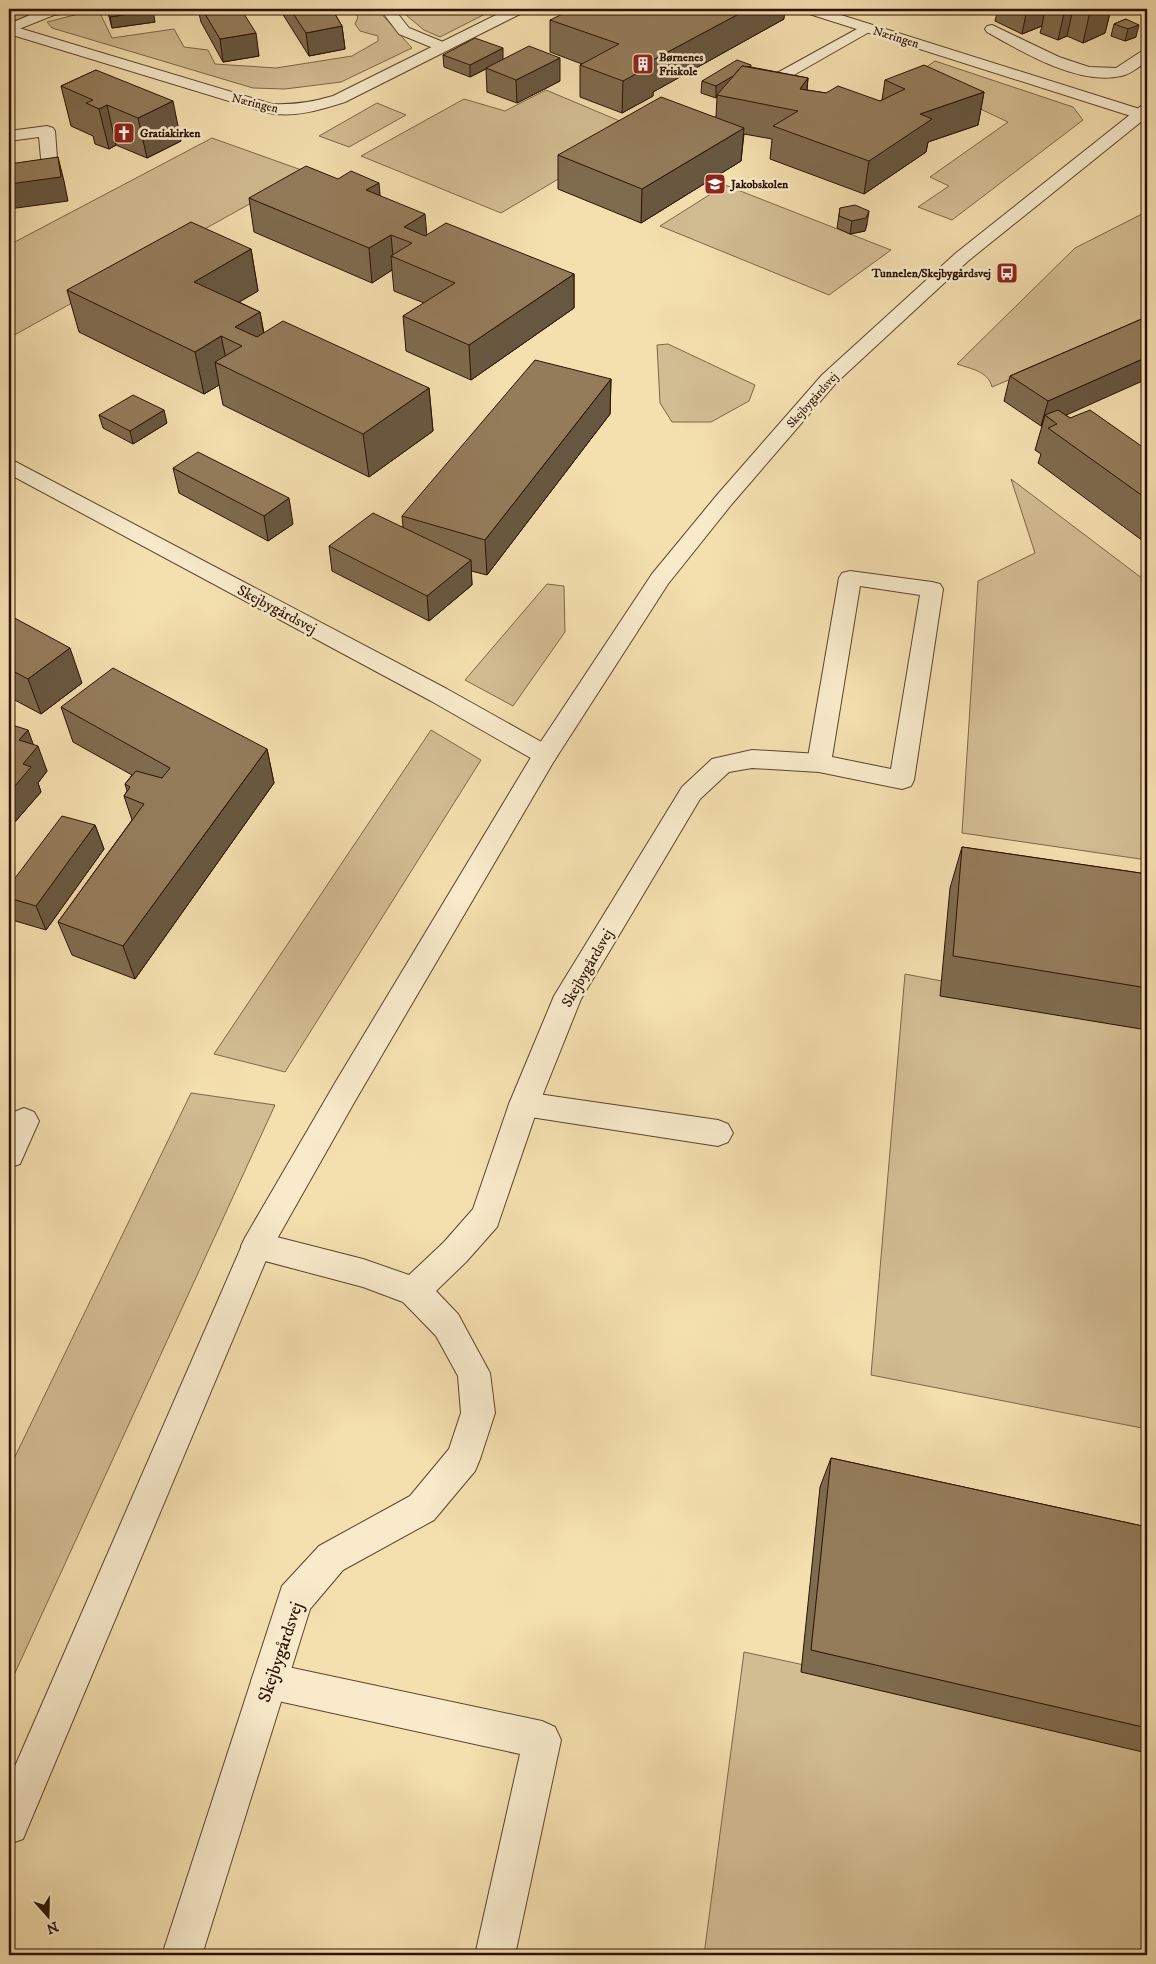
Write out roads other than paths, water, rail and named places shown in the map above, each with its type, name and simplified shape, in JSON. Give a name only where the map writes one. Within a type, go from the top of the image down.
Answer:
[{"type":"street","points":[[10,29],[51,11],[69,9]]},
{"type":"street","points":[[387,9],[404,31],[443,47]]},
{"type":"street","name":"Næringen","points":[[10,29],[271,109],[290,110],[317,107],[339,99],[519,9]]},
{"type":"street","name":"Næringen","points":[[808,9],[985,65],[1144,112]]},
{"type":"street","points":[[773,81],[866,28]]},
{"type":"street","points":[[992,29],[1020,44],[1085,71],[1103,74],[1120,71],[1147,54]]},
{"type":"street","points":[[985,65],[1020,44]]},
{"type":"street","name":"Skejbygårdsvej","points":[[9,1825],[257,1246],[345,1092],[545,755],[660,579],[724,500],[829,379],[962,257],[1144,112]]},
{"type":"street","points":[[9,136],[47,131],[49,158]]},
{"type":"street","name":"Skejbygårdsvej","points":[[9,466],[430,690],[545,755]]},
{"type":"street","name":"Skejbygårdsvej","points":[[414,1291],[455,1252],[486,1217],[524,1104],[568,996],[691,793],[721,765],[752,759],[819,763],[902,780],[932,589],[850,578],[819,763]]},
{"type":"street","points":[[524,1104],[718,1134]]},
{"type":"street","points":[[9,1155],[24,1122]]},
{"type":"street","name":"Skejbygårdsvej","points":[[182,1955],[295,1599],[331,1558],[422,1508],[464,1459],[478,1413],[474,1373],[447,1325],[414,1291],[363,1273],[257,1246]]},
{"type":"street","points":[[269,1681],[542,1740],[494,1955]]},
{"type":"place","name":"Børnenes Friskole","points":[[643,64]]},
{"type":"place","name":"Gratiakirken","points":[[124,133]]},
{"type":"place","name":"Jakobskolen","points":[[715,184]]},
{"type":"place","name":"Tunnelen/Skejbygårdsvej","points":[[1007,273]]}]
